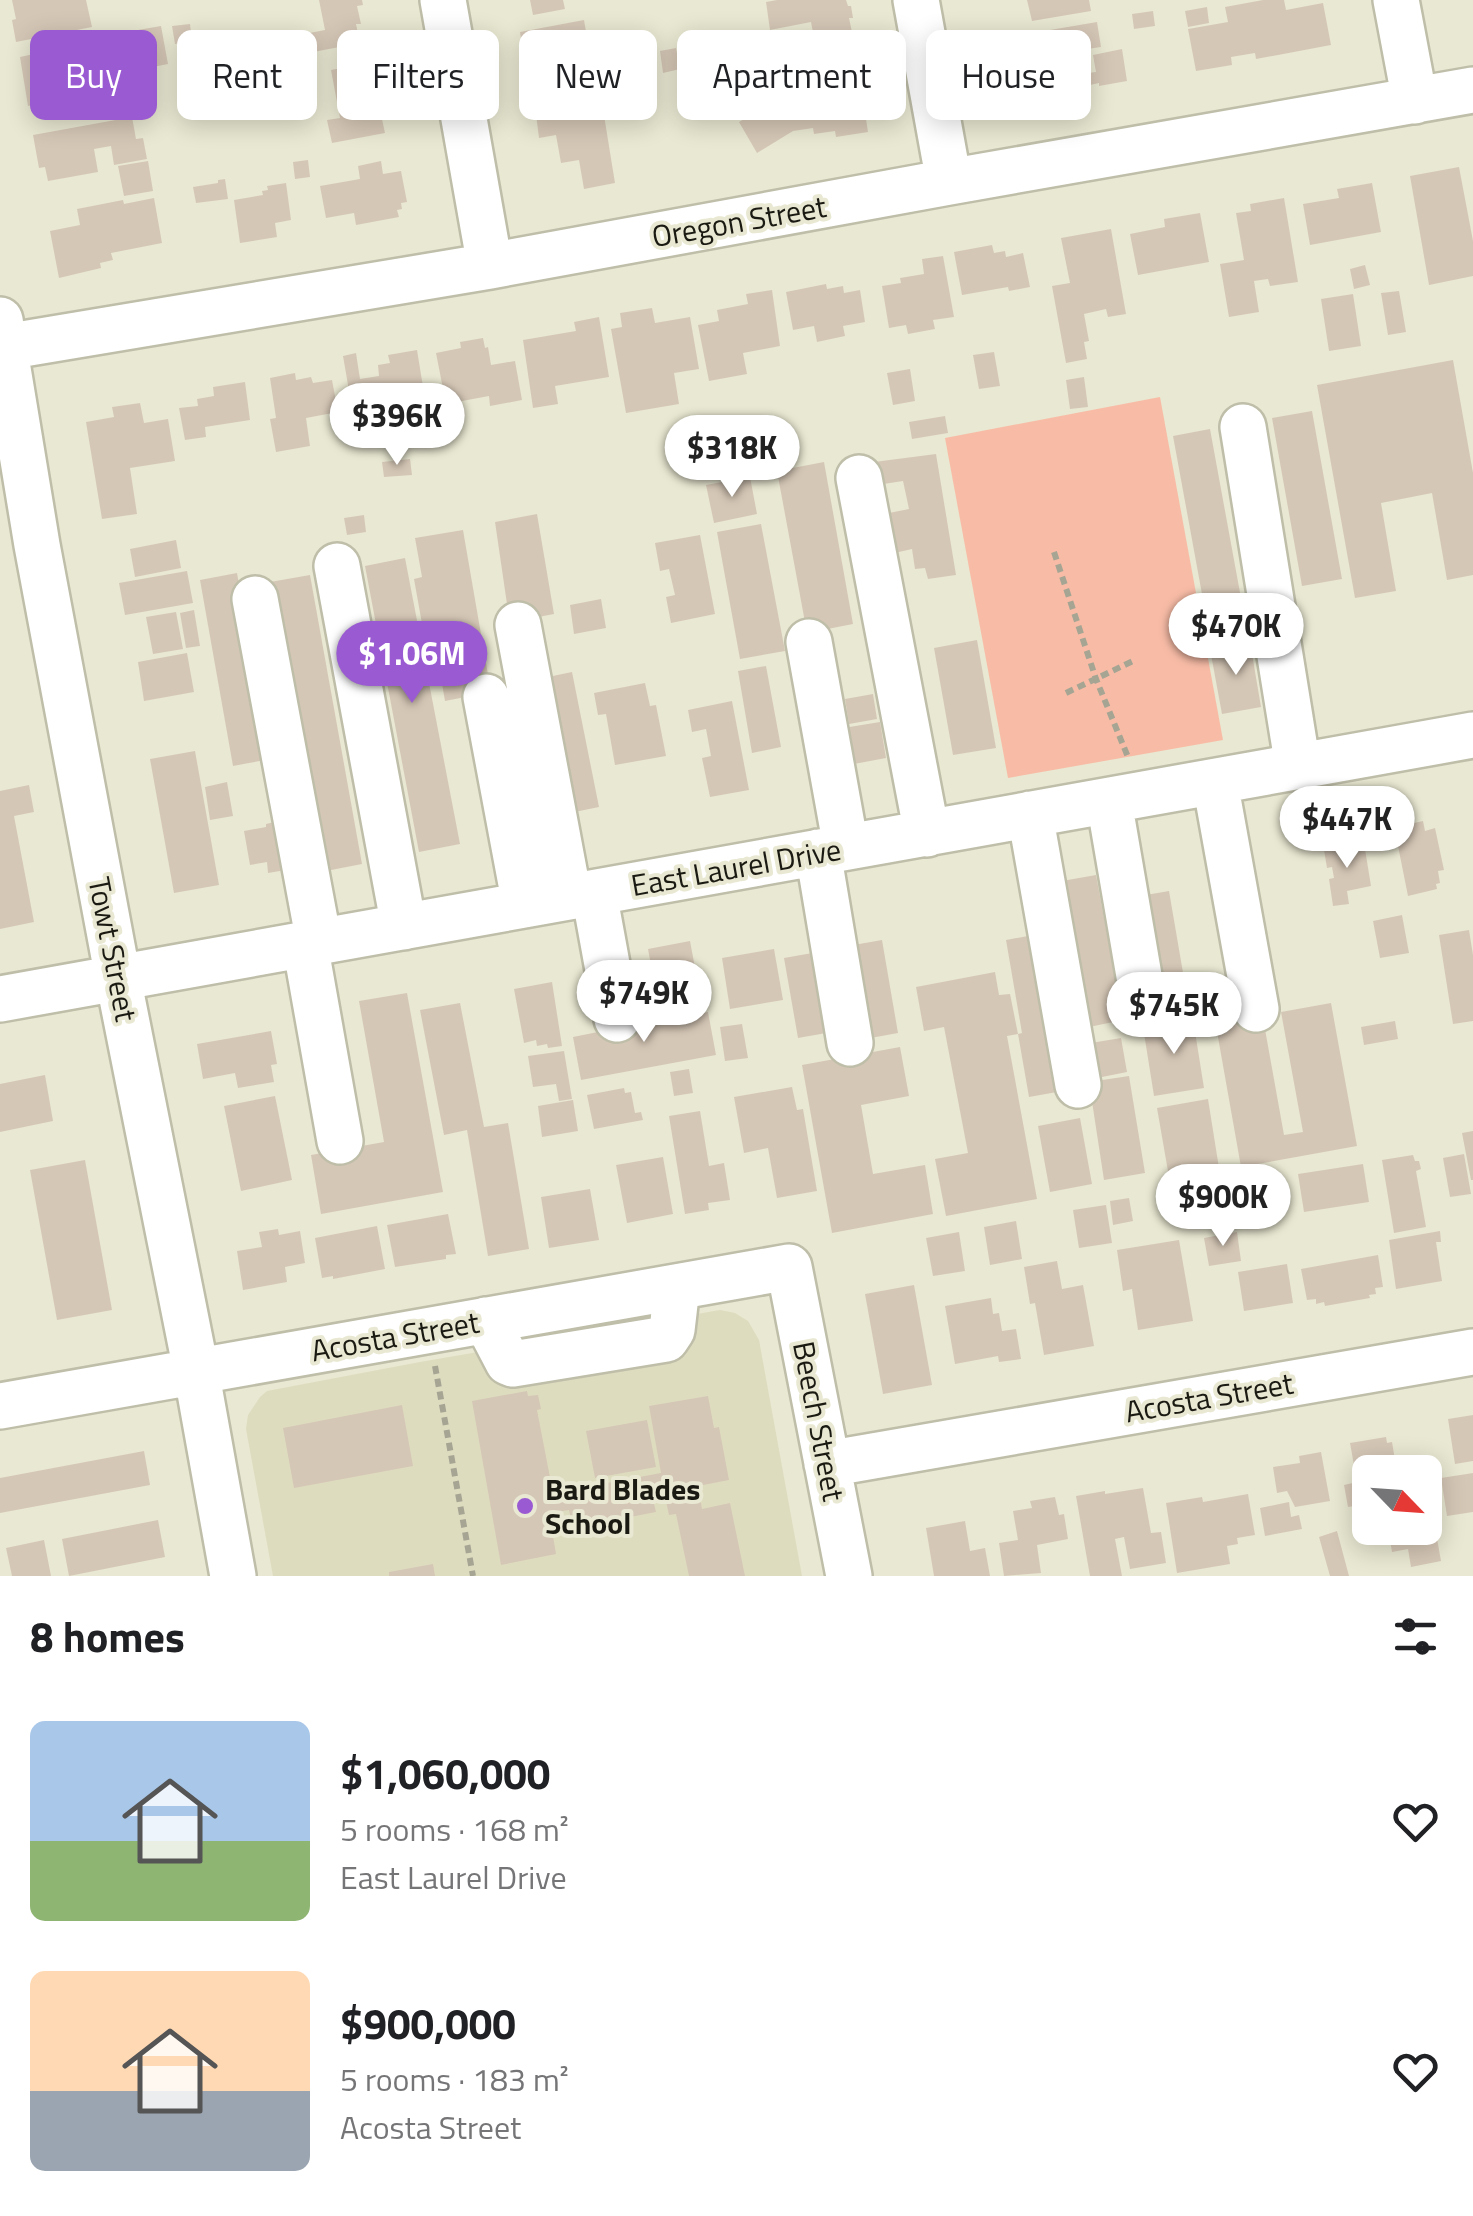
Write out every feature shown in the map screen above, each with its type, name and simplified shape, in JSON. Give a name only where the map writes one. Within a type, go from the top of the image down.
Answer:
[{"type":"street","points":[[444,0],[490,266]]},
{"type":"street","points":[[916,0],[950,182]]},
{"type":"street","points":[[1396,0],[1415,101]]},
{"type":"street","name":"Oregon Street","points":[[2,334],[490,266],[1473,90]]},
{"type":"street","name":"Towt Street","points":[[2,334],[18,548],[118,978],[233,1576]]},
{"type":"street","points":[[1243,427],[1298,767]]},
{"type":"street","points":[[859,478],[927,834]]},
{"type":"street","points":[[337,566],[404,927]]},
{"type":"street","points":[[255,599],[312,943],[340,1141]]},
{"type":"street","points":[[518,625],[581,895],[617,1019]]},
{"type":"street","points":[[809,642],[850,1044]]},
{"type":"street","points":[[486,697],[525,905]]},
{"type":"street","name":"East Laurel Drive","points":[[0,999],[1473,736]]},
{"type":"street","points":[[1214,782],[1256,1009]]},
{"type":"street","points":[[1109,801],[1144,1005]]},
{"type":"street","points":[[1030,814],[1078,1084]]},
{"type":"street","name":"Acosta Street","points":[[0,1406],[789,1267]]},
{"type":"street","name":"Beech Street","points":[[789,1267],[849,1576]]},
{"type":"street","name":"Acosta Street","points":[[828,1464],[1473,1352]]},
{"type":"path","points":[[1054,552],[1096,679],[1128,757]]},
{"type":"path","points":[[1066,693],[1133,662]]},
{"type":"path","points":[[435,1364],[474,1576]]},
{"type":"shaded area","points":[[1160,397],[1223,740],[1008,778],[945,438]]},
{"type":"shaded area","name":"Bard Blades School","points":[[720,1310],[748,1321],[759,1340],[802,1576],[273,1576],[246,1429],[248,1415],[267,1391]]},
{"type":"building","points":[[12,0],[86,0],[92,27],[30,30],[30,39],[16,42],[12,20],[16,19]]},
{"type":"building","points":[[319,0],[362,0],[363,5],[357,6],[361,24],[356,24],[357,30],[337,30],[337,47],[317,51],[317,32],[325,30]]},
{"type":"building","points":[[530,0],[563,0],[565,9],[533,15]]},
{"type":"building","points":[[846,0],[851,6],[852,30],[813,30],[811,22],[770,30],[766,2]]},
{"type":"building","points":[[1027,0],[1089,0],[1091,11],[1032,21]]},
{"type":"building","points":[[1284,0],[1286,10],[1323,3],[1331,45],[1256,59],[1255,53],[1231,57],[1232,65],[1196,71],[1188,29],[1228,22],[1225,7]]},
{"type":"building","points":[[1207,7],[1209,23],[1188,27],[1185,11]]},
{"type":"building","points":[[1153,11],[1155,26],[1134,29],[1132,14]]},
{"type":"building","points":[[584,20],[586,30],[531,30]]},
{"type":"building","points":[[1097,22],[1101,47],[1091,48],[1091,30],[1050,30]]},
{"type":"building","points":[[190,24],[191,30],[177,30],[175,44],[172,26]]},
{"type":"building","points":[[161,26],[168,64],[157,66],[157,30],[138,30]]},
{"type":"building","points":[[676,48],[677,70],[663,73],[660,51]]},
{"type":"building","points":[[1122,49],[1127,81],[1091,85],[1091,73],[1096,72],[1093,55]]},
{"type":"building","points":[[30,55],[30,106],[28,106],[20,57]]},
{"type":"building","points":[[337,69],[337,102],[331,70]]},
{"type":"building","points":[[133,120],[136,139],[143,138],[147,159],[114,165],[111,146],[94,149],[98,172],[48,181],[45,167],[39,168],[33,135]]},
{"type":"building","points":[[327,120],[382,120],[385,133],[332,143]]},
{"type":"building","points":[[537,120],[605,120],[615,183],[584,189],[579,160],[561,163],[556,135],[539,138]]},
{"type":"building","points":[[866,120],[868,132],[836,137],[835,131],[793,131],[757,153],[739,122]]},
{"type":"building","points":[[308,160],[310,177],[295,179],[293,162]]},
{"type":"building","points":[[148,161],[153,191],[124,196],[118,166]]},
{"type":"building","points":[[381,161],[383,174],[401,171],[407,202],[397,210],[399,217],[356,225],[354,213],[326,218],[320,186],[360,179],[358,166]]},
{"type":"building","points":[[1459,167],[1473,241],[1473,276],[1429,285],[1410,176]]},
{"type":"building","points":[[225,179],[228,199],[196,203],[193,187]]},
{"type":"building","points":[[286,183],[291,220],[275,223],[277,237],[240,243],[234,200],[263,195],[267,186]]},
{"type":"building","points":[[1372,183],[1381,232],[1310,245],[1303,204],[1339,198],[1337,189]]},
{"type":"building","points":[[154,198],[162,243],[111,253],[113,260],[100,263],[101,268],[59,278],[50,231],[80,225],[77,209]]},
{"type":"building","points":[[1284,198],[1298,282],[1270,286],[1268,279],[1254,281],[1259,312],[1229,317],[1220,264],[1244,260],[1236,213],[1251,211],[1250,204]]},
{"type":"building","points":[[1200,213],[1209,262],[1138,275],[1130,234],[1165,227],[1164,219]]},
{"type":"building","points":[[1111,229],[1126,314],[1108,317],[1106,309],[1084,314],[1089,341],[1084,342],[1087,359],[1066,363],[1052,286],[1070,283],[1061,238]]},
{"type":"building","points":[[992,245],[994,253],[1005,251],[1006,257],[1023,253],[1030,287],[962,295],[954,252]]},
{"type":"building","points":[[943,256],[954,317],[933,320],[935,329],[908,334],[906,325],[889,328],[882,286],[924,274],[922,259]]},
{"type":"building","points":[[1365,265],[1370,285],[1354,289],[1350,269]]},
{"type":"building","points":[[826,284],[827,289],[843,286],[844,293],[860,290],[865,322],[843,326],[845,336],[817,342],[814,326],[793,330],[786,292]]},
{"type":"building","points":[[772,290],[780,346],[743,353],[747,374],[709,381],[698,325],[719,321],[717,310],[748,304],[746,294]]},
{"type":"building","points":[[1399,291],[1406,332],[1388,335],[1381,293]]},
{"type":"building","points":[[1353,294],[1361,346],[1329,351],[1321,299]]},
{"type":"building","points":[[652,308],[655,323],[690,317],[699,369],[674,373],[679,404],[626,413],[611,329],[622,327],[620,313]]},
{"type":"building","points":[[599,317],[609,377],[555,386],[558,404],[533,408],[523,340],[576,331],[574,322]]},
{"type":"building","points":[[483,338],[491,365],[515,361],[522,400],[490,406],[489,396],[446,404],[436,353],[461,348],[460,342]]},
{"type":"building","points":[[417,350],[425,399],[411,401],[414,420],[378,430],[374,410],[353,414],[343,356],[356,353],[360,379],[379,376],[378,365],[390,363],[388,355]]},
{"type":"building","points":[[994,352],[1000,386],[979,389],[973,355]]},
{"type":"building","points":[[1453,360],[1473,473],[1473,575],[1447,580],[1432,493],[1381,503],[1396,591],[1355,598],[1317,385]]},
{"type":"building","points":[[910,369],[915,401],[893,405],[887,373]]},
{"type":"building","points":[[295,373],[296,380],[332,380],[338,412],[306,418],[310,446],[276,452],[270,419],[276,418],[270,378]]},
{"type":"building","points":[[1084,377],[1088,407],[1070,409],[1066,380]]},
{"type":"building","points":[[245,382],[250,420],[205,427],[206,437],[185,440],[179,408],[198,406],[197,399],[214,396],[213,387]]},
{"type":"building","points":[[140,403],[144,423],[168,419],[175,461],[130,468],[137,514],[102,519],[86,422],[114,417],[112,407]]},
{"type":"building","points":[[1312,411],[1342,579],[1302,586],[1272,418]]},
{"type":"building","points":[[945,416],[948,433],[912,439],[909,422]]},
{"type":"building","points":[[438,421],[440,436],[412,440],[410,424]]},
{"type":"building","points":[[1210,429],[1241,598],[1204,605],[1173,436]]},
{"type":"building","points":[[733,441],[737,460],[722,463],[718,444]]},
{"type":"building","points":[[936,454],[956,575],[928,579],[925,568],[915,569],[912,549],[890,554],[884,514],[909,509],[903,481],[877,485],[874,462]]},
{"type":"building","points":[[410,459],[412,475],[384,477],[382,462]]},
{"type":"building","points":[[824,462],[853,624],[807,633],[777,471]]},
{"type":"building","points":[[750,477],[757,514],[714,523],[706,485]]},
{"type":"building","points":[[537,514],[554,614],[512,622],[495,522]]},
{"type":"building","points":[[364,515],[366,532],[347,535],[344,518]]},
{"type":"building","points":[[761,524],[785,651],[740,659],[717,532]]},
{"type":"building","points":[[463,530],[491,692],[445,701],[438,661],[429,663],[414,579],[422,577],[415,538]]},
{"type":"building","points":[[700,535],[715,614],[671,623],[666,597],[675,595],[669,569],[660,571],[655,543]]},
{"type":"building","points":[[176,540],[181,568],[135,577],[130,549]]},
{"type":"building","points":[[405,558],[460,844],[419,852],[365,566]]},
{"type":"building","points":[[187,571],[193,603],[125,615],[119,583]]},
{"type":"building","points":[[237,573],[270,759],[233,766],[200,580]]},
{"type":"building","points":[[310,575],[362,864],[321,872],[270,582]]},
{"type":"building","points":[[601,599],[606,628],[574,634],[570,605]]},
{"type":"building","points":[[194,610],[200,646],[186,648],[180,613]]},
{"type":"building","points":[[176,612],[183,649],[153,654],[146,617]]},
{"type":"building","points":[[977,640],[996,748],[953,755],[934,648]]},
{"type":"building","points":[[1250,642],[1261,707],[1222,714],[1210,649]]},
{"type":"building","points":[[187,653],[194,692],[144,701],[138,662]]},
{"type":"building","points":[[766,666],[781,747],[752,753],[738,671]]},
{"type":"building","points":[[572,672],[599,807],[560,815],[543,678]]},
{"type":"building","points":[[645,683],[650,706],[656,705],[666,756],[615,765],[606,714],[598,715],[594,693]]},
{"type":"building","points":[[873,694],[877,719],[849,724],[845,699]]},
{"type":"building","points":[[732,701],[749,790],[710,797],[702,758],[711,756],[706,729],[692,732],[688,710]]},
{"type":"building","points":[[880,722],[886,758],[838,767],[831,730]]},
{"type":"building","points":[[195,751],[219,885],[174,893],[150,759]]},
{"type":"building","points":[[227,782],[233,816],[210,820],[205,787]]},
{"type":"building","points":[[29,785],[34,812],[14,816],[34,922],[0,929],[0,791]]},
{"type":"building","points":[[283,820],[292,869],[268,873],[267,862],[250,865],[244,831]]},
{"type":"building","points":[[1423,821],[1425,831],[1435,828],[1444,870],[1438,871],[1437,889],[1408,896],[1396,836],[1408,834],[1406,825]]},
{"type":"building","points":[[1364,843],[1371,886],[1347,891],[1349,904],[1333,906],[1329,879],[1334,878],[1332,867],[1327,868],[1324,850]]},
{"type":"building","points":[[1096,875],[1123,1020],[1089,1027],[1062,881]]},
{"type":"building","points":[[1169,891],[1187,996],[1158,1001],[1140,896]]},
{"type":"building","points":[[1402,915],[1409,953],[1380,958],[1373,921]]},
{"type":"building","points":[[1469,930],[1473,1021],[1453,1024],[1439,935]]},
{"type":"building","points":[[1033,935],[1057,1092],[1029,1097],[1018,1034],[1022,1033],[1006,940]]},
{"type":"building","points":[[882,940],[898,1033],[865,1039],[848,946]]},
{"type":"building","points":[[690,941],[699,989],[657,997],[648,949]]},
{"type":"building","points":[[774,949],[783,1000],[730,1009],[722,958]]},
{"type":"building","points":[[818,952],[832,1032],[798,1038],[784,958]]},
{"type":"building","points":[[995,972],[999,995],[1010,994],[1018,1034],[1007,1036],[1037,1199],[946,1216],[935,1159],[968,1153],[944,1027],[924,1031],[916,987]]},
{"type":"building","points":[[552,982],[562,1046],[537,1046],[536,1040],[524,1043],[514,989]]},
{"type":"building","points":[[407,993],[443,1192],[321,1214],[311,1155],[384,1142],[359,1001]]},
{"type":"building","points":[[460,1003],[484,1127],[508,1123],[529,1249],[488,1256],[467,1130],[444,1135],[420,1010]]},
{"type":"building","points":[[1331,1003],[1357,1146],[1241,1167],[1216,1026],[1263,1018],[1284,1135],[1303,1132],[1281,1012]]},
{"type":"building","points":[[708,1012],[716,1055],[581,1080],[573,1037],[683,1013],[683,1017]]},
{"type":"building","points":[[1193,1019],[1204,1088],[1154,1096],[1143,1027]]},
{"type":"building","points":[[1395,1021],[1398,1039],[1364,1045],[1361,1027]]},
{"type":"building","points":[[742,1024],[748,1058],[725,1061],[720,1027]]},
{"type":"building","points":[[271,1031],[277,1064],[271,1065],[274,1082],[238,1088],[235,1073],[203,1079],[197,1044]]},
{"type":"building","points":[[1121,1038],[1127,1072],[1092,1079],[1085,1044]]},
{"type":"building","points":[[900,1047],[909,1096],[861,1105],[873,1174],[925,1165],[933,1214],[832,1233],[802,1065]]},
{"type":"building","points":[[564,1051],[572,1099],[559,1101],[556,1084],[533,1087],[528,1056]]},
{"type":"building","points":[[689,1069],[693,1093],[674,1096],[670,1072]]},
{"type":"building","points":[[45,1075],[53,1121],[0,1132],[0,1084]]},
{"type":"building","points":[[1129,1076],[1145,1173],[1104,1180],[1089,1082]]},
{"type":"building","points":[[792,1087],[797,1110],[803,1109],[817,1191],[777,1198],[768,1148],[744,1153],[734,1097]]},
{"type":"building","points":[[624,1088],[625,1093],[631,1092],[635,1113],[641,1112],[643,1120],[594,1129],[587,1095]]},
{"type":"building","points":[[275,1096],[292,1180],[241,1191],[224,1106]]},
{"type":"building","points":[[1208,1099],[1219,1168],[1169,1177],[1157,1108]]},
{"type":"building","points":[[573,1100],[578,1131],[542,1137],[538,1106]]},
{"type":"building","points":[[700,1111],[709,1166],[724,1163],[730,1200],[708,1203],[709,1210],[685,1214],[669,1116]]},
{"type":"building","points":[[1080,1118],[1092,1184],[1050,1192],[1038,1126]]},
{"type":"building","points":[[1473,1131],[1473,1180],[1471,1180],[1462,1133]]},
{"type":"building","points":[[1464,1154],[1471,1194],[1450,1197],[1443,1158]]},
{"type":"building","points":[[1413,1155],[1421,1169],[1416,1171],[1426,1227],[1394,1233],[1382,1160]]},
{"type":"building","points":[[663,1157],[673,1214],[627,1223],[616,1165]]},
{"type":"building","points":[[85,1160],[112,1310],[57,1320],[30,1170]]},
{"type":"building","points":[[1363,1164],[1369,1202],[1304,1212],[1298,1174]]},
{"type":"building","points":[[590,1189],[599,1240],[549,1248],[541,1197]]},
{"type":"building","points":[[1129,1198],[1133,1221],[1113,1225],[1110,1201]]},
{"type":"building","points":[[1106,1205],[1112,1243],[1079,1248],[1073,1210]]},
{"type":"building","points":[[448,1214],[456,1254],[395,1267],[387,1225]]},
{"type":"building","points":[[1016,1221],[1022,1259],[990,1265],[984,1227]]},
{"type":"building","points":[[377,1226],[385,1269],[322,1278],[315,1238]]},
{"type":"building","points":[[278,1229],[279,1235],[300,1231],[305,1263],[285,1267],[287,1282],[243,1290],[237,1251],[262,1247],[259,1232]]},
{"type":"building","points":[[1440,1231],[1441,1242],[1436,1242],[1442,1281],[1396,1289],[1389,1240]]},
{"type":"building","points":[[959,1232],[965,1271],[933,1276],[926,1238]]},
{"type":"building","points":[[1237,1232],[1241,1261],[1209,1266],[1204,1238]]},
{"type":"building","points":[[1179,1240],[1193,1321],[1138,1330],[1132,1289],[1123,1291],[1117,1250]]},
{"type":"building","points":[[1378,1255],[1383,1287],[1375,1288],[1376,1294],[1369,1295],[1370,1298],[1325,1306],[1324,1302],[1316,1304],[1316,1299],[1307,1300],[1301,1269]]},
{"type":"building","points":[[1057,1261],[1062,1289],[1083,1285],[1094,1346],[1044,1355],[1024,1267]]},
{"type":"building","points":[[1287,1264],[1293,1303],[1244,1311],[1238,1272]]},
{"type":"building","points":[[914,1285],[932,1385],[883,1394],[865,1294]]},
{"type":"building","points":[[991,1298],[993,1314],[999,1313],[1002,1331],[1016,1329],[1021,1359],[999,1362],[998,1356],[955,1364],[945,1306]]},
{"type":"building","points":[[527,1391],[528,1396],[538,1395],[541,1409],[537,1410],[553,1493],[661,1473],[649,1406],[708,1396],[714,1428],[719,1427],[729,1480],[698,1486],[702,1509],[730,1503],[745,1576],[689,1576],[676,1514],[669,1515],[664,1492],[652,1495],[656,1512],[573,1528],[569,1510],[556,1512],[561,1534],[553,1536],[556,1554],[501,1565],[472,1401]]},
{"type":"building","points":[[402,1405],[413,1466],[294,1488],[283,1428]]},
{"type":"building","points":[[1473,1415],[1473,1461],[1455,1464],[1448,1419]]},
{"type":"building","points":[[647,1420],[656,1467],[595,1478],[586,1431]]},
{"type":"building","points":[[1386,1437],[1387,1443],[1392,1442],[1394,1455],[1352,1455],[1350,1443]]},
{"type":"building","points":[[144,1451],[150,1485],[0,1513],[0,1478]]},
{"type":"building","points":[[1321,1452],[1330,1501],[1295,1507],[1287,1491],[1277,1493],[1273,1467],[1300,1463],[1299,1456]]},
{"type":"building","points":[[1473,1473],[1473,1512],[1447,1516],[1442,1478]]},
{"type":"building","points":[[1352,1483],[1352,1506],[1348,1507],[1344,1485]]},
{"type":"building","points":[[1143,1488],[1151,1533],[1161,1532],[1166,1563],[1130,1569],[1124,1537],[1115,1539],[1122,1576],[1090,1576],[1076,1496]]},
{"type":"building","points":[[1248,1494],[1255,1535],[1237,1538],[1238,1544],[1227,1546],[1230,1564],[1177,1573],[1166,1503],[1202,1497],[1203,1502]]},
{"type":"building","points":[[1055,1497],[1059,1515],[1064,1514],[1068,1539],[1037,1545],[1041,1573],[1004,1576],[999,1543],[1018,1540],[1013,1511],[1032,1508],[1030,1501]]},
{"type":"building","points":[[1289,1502],[1291,1517],[1299,1515],[1302,1529],[1265,1536],[1260,1508]]},
{"type":"building","points":[[158,1520],[165,1557],[69,1576],[62,1539]]},
{"type":"building","points":[[965,1521],[970,1551],[985,1548],[990,1576],[934,1576],[926,1528]]},
{"type":"building","points":[[1337,1531],[1349,1576],[1330,1576],[1319,1537]]},
{"type":"building","points":[[44,1540],[51,1576],[12,1576],[6,1548]]},
{"type":"building","points":[[1391,1545],[1438,1545],[1441,1561],[1411,1567],[1408,1549],[1392,1552]]},
{"type":"building","points":[[433,1564],[435,1576],[389,1576],[389,1572]]},
{"type":"place","name":"Bard Blades School","points":[[525,1506]]}]
